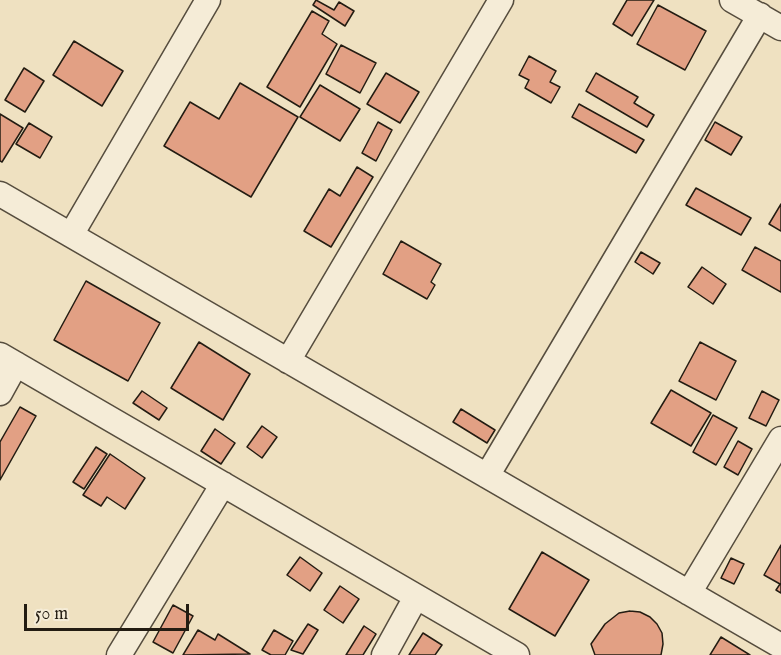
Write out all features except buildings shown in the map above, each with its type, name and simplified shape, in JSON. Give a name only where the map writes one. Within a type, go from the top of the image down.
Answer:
[{"type":"street","points":[[71,235],[208,0]]},
{"type":"street","points":[[288,361],[501,0]]},
{"type":"street","points":[[732,0],[781,28]]},
{"type":"street","points":[[487,476],[760,15]]},
{"type":"street","points":[[0,194],[781,646]]},
{"type":"street","points":[[0,393],[8,359],[517,655]]},
{"type":"street","points":[[689,593],[781,439]]},
{"type":"street","points":[[119,655],[223,484]]},
{"type":"street","points":[[384,655],[416,597]]}]
